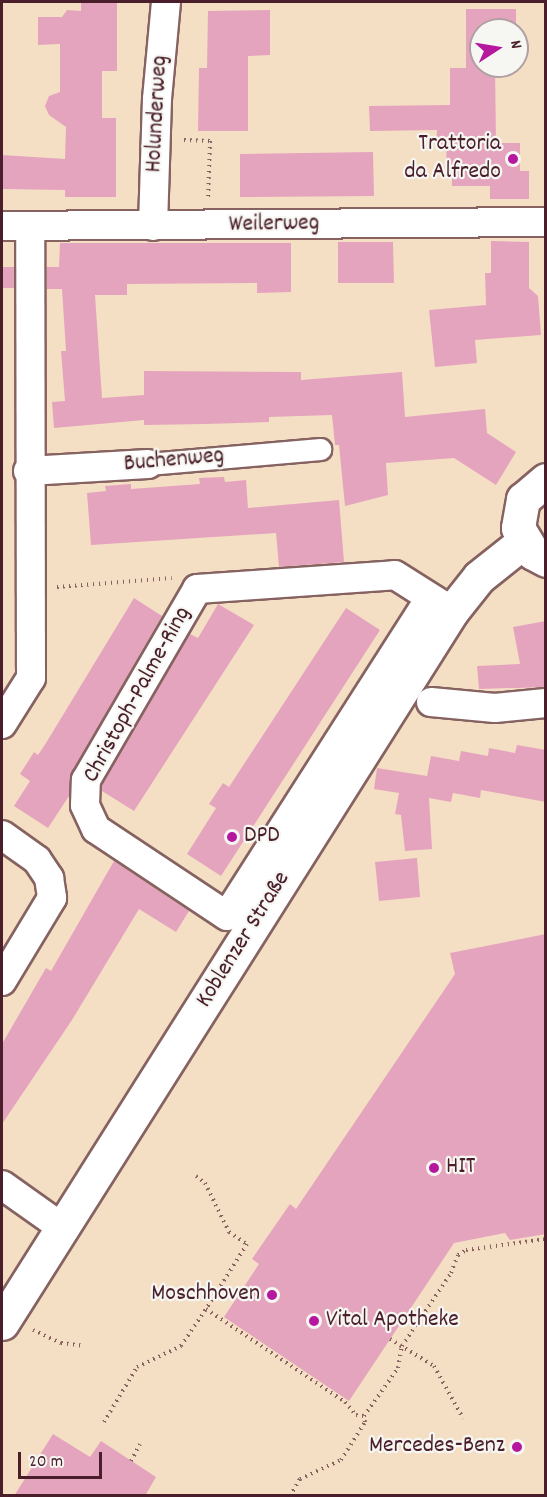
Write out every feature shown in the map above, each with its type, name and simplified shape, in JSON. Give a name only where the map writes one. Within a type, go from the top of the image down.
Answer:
[{"type":"street","name":"Holunderweg","points":[[153,226],[156,139],[166,2]]},
{"type":"street","name":"Weilerweg","points":[[2,226],[546,222]]},
{"type":"street","points":[[2,724],[31,678],[28,471],[30,226]]},
{"type":"street","name":"Buchenweg","points":[[28,471],[148,464],[320,448]]},
{"type":"street","points":[[535,551],[518,528],[523,500],[545,480]]},
{"type":"street","name":"Koblenzer Straße","points":[[2,1323],[61,1227],[238,923],[441,605],[479,577],[535,551]]},
{"type":"street","name":"Christoph-Palme-Ring","points":[[238,923],[96,829],[85,806],[86,780],[197,590],[395,575],[441,605]]},
{"type":"street","points":[[431,702],[495,708],[546,703]]},
{"type":"street","points":[[2,835],[37,861],[49,878],[52,898],[2,981]]},
{"type":"street","points":[[2,1185],[61,1227]]},
{"type":"path","points":[[156,139],[210,141],[207,225]]},
{"type":"path","points":[[30,589],[183,578]]},
{"type":"path","points":[[105,1422],[137,1367],[181,1346],[247,1244],[229,1232],[205,1183],[196,1176]]},
{"type":"path","points":[[364,1416],[398,1368],[402,1346],[451,1273],[458,1255],[466,1250],[546,1239]]},
{"type":"path","points":[[206,1309],[345,1402],[356,1415],[364,1416]]},
{"type":"path","points":[[390,1339],[434,1366],[463,1418]]},
{"type":"path","points":[[61,1343],[85,1346]]},
{"type":"path","points":[[290,1496],[300,1479],[341,1460],[366,1422],[364,1416]]},
{"type":"path","points":[[131,1461],[140,1444]]},
{"type":"building","points":[[81,2],[117,2],[117,71],[102,71],[102,118],[116,118],[116,197],[65,197],[65,190],[2,189],[2,155],[65,159],[66,127],[49,115],[45,106],[49,96],[60,92],[60,44],[38,45],[38,17],[62,17],[67,10],[81,11]]},
{"type":"building","points":[[466,9],[516,9],[516,18],[469,18],[469,78],[495,78],[496,143],[520,143],[520,171],[529,171],[529,199],[490,199],[490,186],[452,186],[452,171],[447,171],[446,145],[436,145],[437,130],[370,131],[369,106],[450,105],[450,68],[466,68]]},
{"type":"building","points":[[270,10],[270,55],[248,56],[248,131],[198,131],[199,68],[207,68],[208,11]]},
{"type":"building","points":[[373,152],[374,196],[240,197],[240,154]]},
{"type":"building","points":[[491,241],[529,242],[529,288],[538,296],[541,335],[475,340],[477,363],[435,367],[429,310],[486,305],[485,273],[491,273]]},
{"type":"building","points":[[338,242],[393,242],[394,283],[338,283]]},
{"type":"building","points":[[60,243],[291,243],[291,292],[257,293],[257,283],[127,284],[127,295],[95,295],[102,398],[144,395],[144,371],[301,372],[301,380],[402,372],[405,417],[485,409],[487,433],[516,452],[496,485],[454,458],[386,463],[388,495],[345,506],[339,445],[335,445],[332,415],[269,417],[269,422],[144,425],[144,420],[54,428],[52,402],[65,401],[61,351],[66,351],[62,289],[47,289],[47,267],[59,267]]},
{"type":"building","points":[[2,267],[14,267],[14,288],[2,288]]},
{"type":"building","points":[[224,477],[225,482],[246,480],[248,508],[339,500],[344,562],[279,567],[276,533],[91,545],[87,493],[106,491],[105,486],[131,484],[131,489],[200,484],[199,478]]},
{"type":"building","points":[[134,598],[162,616],[72,772],[69,796],[48,828],[14,806],[30,781],[20,774],[34,752],[38,755],[46,743]]},
{"type":"building","points":[[218,604],[254,625],[134,811],[102,791],[102,785],[190,634],[198,638]]},
{"type":"building","points":[[346,608],[380,630],[221,876],[187,854],[216,808],[209,804],[223,783],[229,787]]},
{"type":"building","points":[[546,621],[546,687],[479,689],[477,666],[520,664],[513,627]]},
{"type":"building","points":[[517,745],[546,750],[546,802],[481,790],[480,798],[453,793],[451,802],[429,798],[432,849],[405,851],[401,815],[395,814],[399,793],[374,789],[377,768],[427,776],[431,756],[459,761],[461,751],[488,756],[489,748],[515,753]]},
{"type":"building","points":[[417,858],[420,897],[379,901],[375,862]]},
{"type":"building","points":[[114,861],[189,911],[176,932],[139,909],[72,1020],[2,1124],[2,1044],[46,968],[51,971]]},
{"type":"building","name":"HIT","points":[[546,934],[546,1234],[510,1240],[505,1233],[454,1243],[349,1401],[224,1317],[259,1264],[252,1259],[290,1204],[296,1209],[455,974],[450,953]]},
{"type":"building","points":[[53,1434],[90,1457],[101,1441],[156,1477],[145,1496],[14,1496]]},
{"type":"place","name":"Trattoria da Alfredo","points":[[513,159]]},
{"type":"place","name":"DPD","points":[[232,837]]},
{"type":"place","name":"HIT","points":[[434,1168]]},
{"type":"place","name":"Moschhoven","points":[[272,1295]]},
{"type":"place","name":"Vital Apotheke","points":[[314,1321]]},
{"type":"place","name":"Mercedes-Benz","points":[[517,1447]]}]
